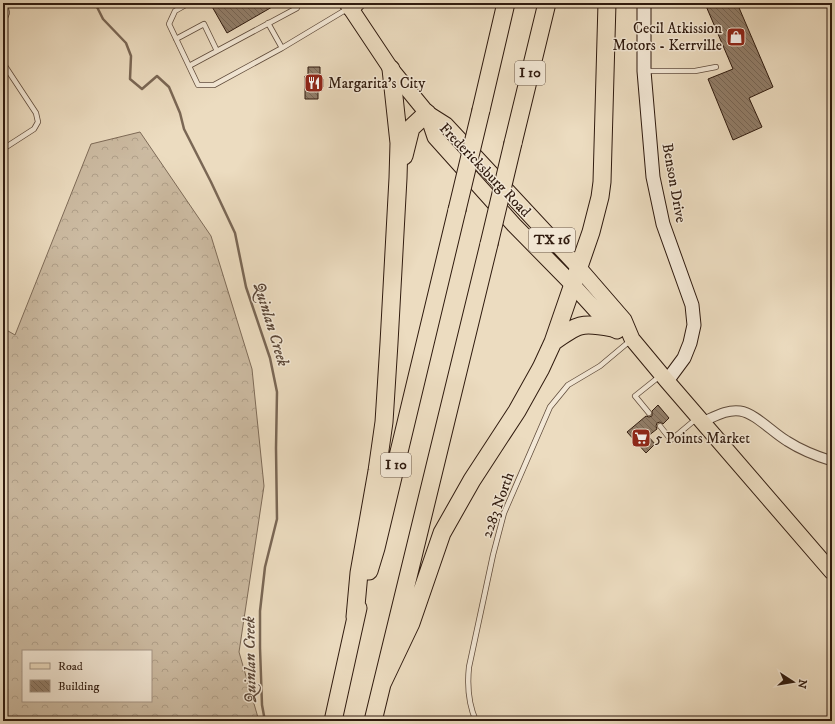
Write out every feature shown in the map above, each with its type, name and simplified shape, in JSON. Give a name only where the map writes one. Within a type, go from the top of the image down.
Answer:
[{"type":"highway","name":"I 10","points":[[333,721],[355,617],[376,548],[506,3]]},
{"type":"highway","name":"I 10","points":[[373,721],[547,3]]},
{"type":"highway","points":[[382,684],[411,623],[442,533],[472,480],[517,411],[541,368],[553,342],[572,284],[579,268],[596,214],[602,182],[607,3]]},
{"type":"highway","points":[[355,617],[359,573],[384,422],[399,143],[391,69]]},
{"type":"highway","points":[[398,178],[411,128],[427,113]]},
{"type":"highway","points":[[553,342],[577,326],[593,324],[612,328]]},
{"type":"main road","name":"Fredericksburg Road","points":[[351,4],[391,69],[427,113],[446,125],[579,268],[624,320],[632,339],[664,378],[832,572]]},
{"type":"main road","name":"Fredericksburg Road","points":[[427,113],[435,137],[514,226],[572,284],[612,328],[632,339]]},
{"type":"street","name":"Benson Drive","points":[[644,3],[644,71],[653,177],[663,224],[692,305],[694,325],[690,343],[684,358],[664,378]]},
{"type":"street","points":[[700,420],[731,411],[742,411],[751,415],[775,434],[791,444],[809,453],[832,461]]},
{"type":"lane","points":[[189,3],[175,11],[169,24],[198,84],[214,85],[282,48],[351,4]]},
{"type":"lane","points":[[189,66],[297,8],[299,3]]},
{"type":"lane","points":[[3,23],[7,13],[5,4]]},
{"type":"lane","points":[[268,23],[282,48]]},
{"type":"lane","points":[[176,39],[204,24],[217,51]]},
{"type":"lane","points":[[3,63],[36,113],[38,122],[34,129],[3,149]]},
{"type":"lane","points":[[644,71],[695,71],[716,67]]},
{"type":"lane","name":"2283 North","points":[[476,721],[469,702],[467,684],[469,667],[504,513],[550,407],[564,388],[577,378],[609,360],[632,339]]},
{"type":"lane","points":[[649,413],[635,396],[664,378]]},
{"type":"lane","points":[[660,426],[671,440],[700,420]]},
{"type":"green space","points":[[140,132],[211,236],[252,369],[264,486],[239,652],[259,721],[3,721],[3,328],[15,335],[91,144]]},
{"type":"building","points":[[210,3],[279,3],[227,33]]},
{"type":"building","name":"Cecil Atkission Motors - Kerrville","points":[[713,3],[737,3],[773,87],[749,98],[762,127],[733,140],[708,79],[733,69],[706,6]]},
{"type":"building","name":"Margarita's City","points":[[308,67],[320,67],[320,79],[323,79],[323,87],[318,87],[318,99],[305,99],[305,76],[308,76]]},
{"type":"building","points":[[658,405],[669,418],[663,424],[660,422],[657,423],[657,429],[648,436],[655,444],[646,453],[627,432],[646,416],[652,416],[652,411]]},
{"type":"waterway","name":"Quinlan Creek","points":[[95,3],[103,19],[126,43],[131,56],[130,79],[142,89],[157,76],[169,87],[180,113],[184,129],[235,233],[246,287],[270,358],[277,392],[277,519],[265,567],[260,611],[262,705],[265,721]]},
{"type":"place","name":"Cecil Atkission Motors - Kerrville","points":[[736,37]]},
{"type":"place","name":"Margarita's City","points":[[314,83]]},
{"type":"place","name":"5 Points Market","points":[[641,438]]}]
